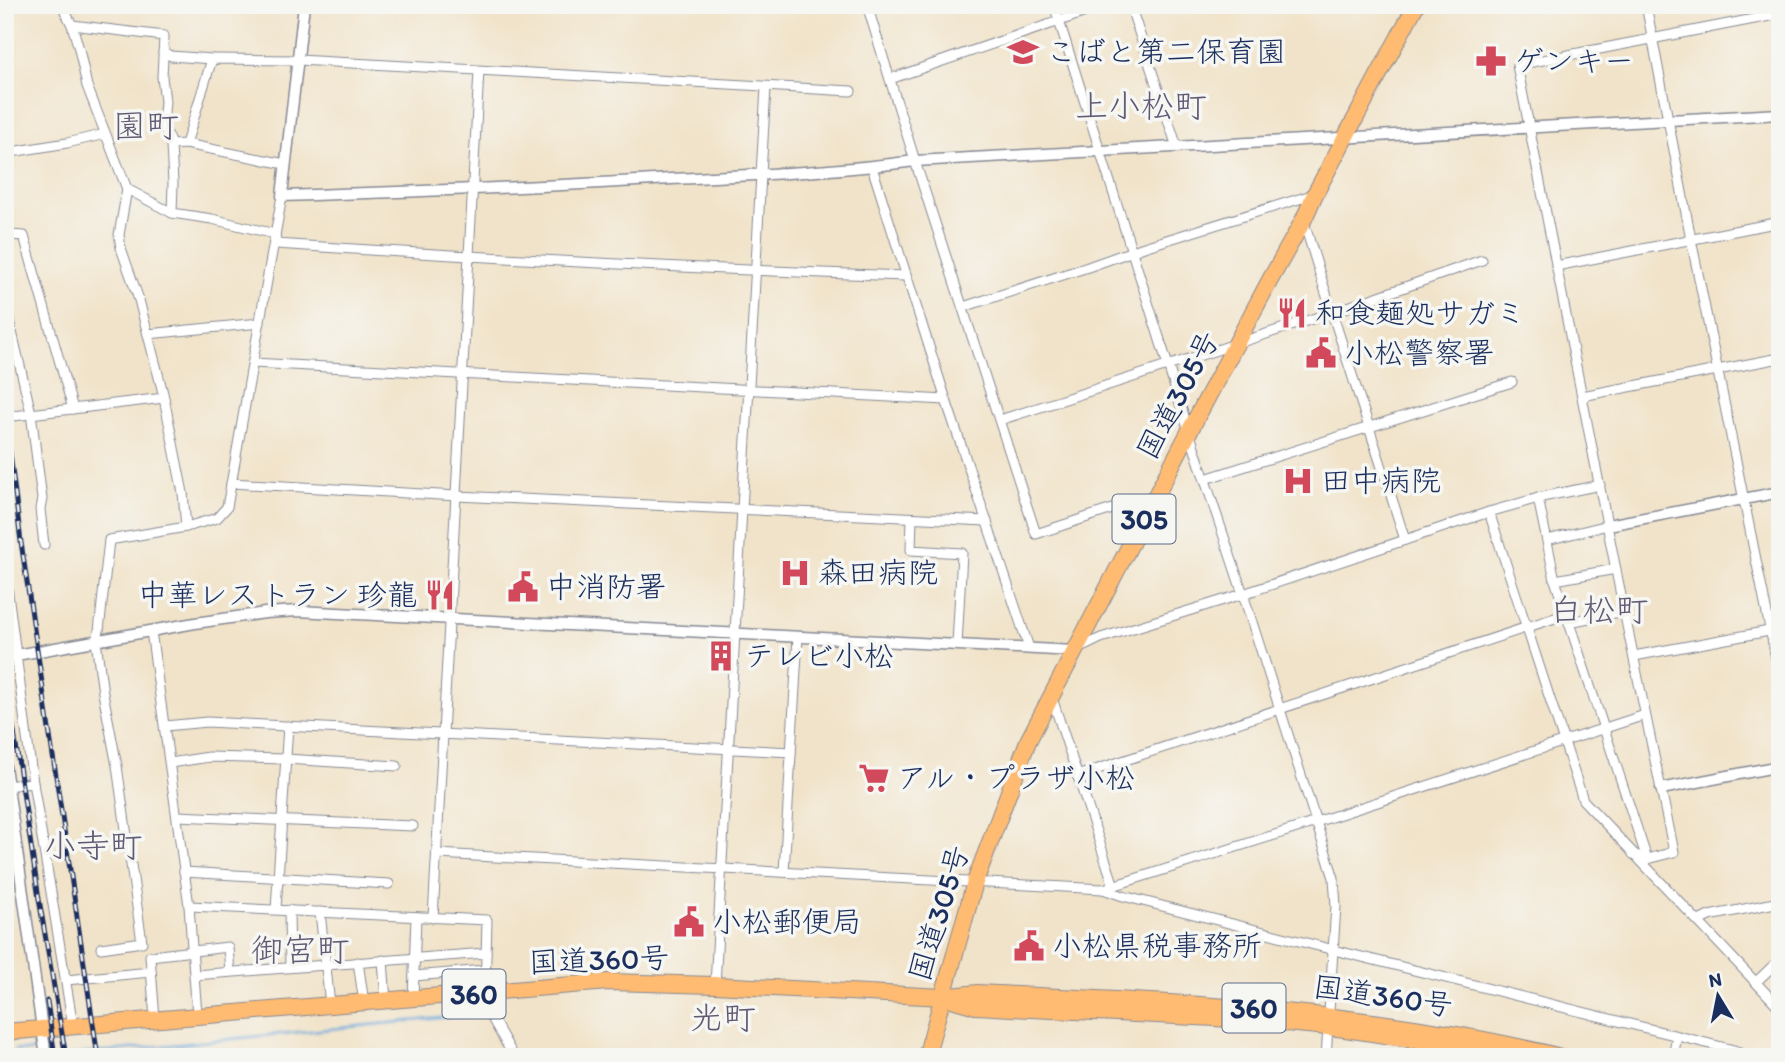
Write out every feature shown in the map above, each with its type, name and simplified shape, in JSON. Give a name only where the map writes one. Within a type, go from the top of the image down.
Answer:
[{"type":"highway","name":"国道305号","points":[[926,1057],[975,882],[1028,741],[1073,650],[1416,5]]},
{"type":"highway","name":"国道360号","points":[[5,1032],[608,982],[943,997],[978,993],[1235,1006],[1329,1021],[1456,1034],[1561,1057]]},
{"type":"highway","name":"国道360号","points":[[1329,1021],[1380,1034],[1508,1057]]},
{"type":"street","points":[[62,5],[72,25],[87,86],[127,189],[120,235],[121,248],[139,300],[164,398],[183,493],[186,527]]},
{"type":"street","points":[[101,948],[142,942],[96,641],[109,540],[186,527],[216,518],[227,507],[282,196],[304,5]]},
{"type":"street","points":[[867,5],[1036,534],[1157,495]]},
{"type":"street","points":[[1054,5],[1335,885],[1334,950],[1326,1057]]},
{"type":"street","points":[[890,79],[1106,5]]},
{"type":"street","points":[[1130,5],[1177,147]]},
{"type":"street","points":[[1646,5],[1744,499],[1775,630],[1780,678]]},
{"type":"street","points":[[1633,853],[1647,859],[1674,852],[1517,65],[1780,15]]},
{"type":"street","points":[[72,25],[163,36],[163,125],[171,145],[172,214]]},
{"type":"street","points":[[163,52],[171,56],[212,59],[298,60],[851,91]]},
{"type":"street","points":[[186,144],[212,59]]},
{"type":"street","points":[[433,918],[479,71]]},
{"type":"street","points":[[715,985],[766,87]]},
{"type":"street","points":[[282,196],[473,190],[872,167],[915,161],[1780,114]]},
{"type":"street","points":[[5,153],[105,134]]},
{"type":"street","points":[[171,145],[186,144],[285,164]]},
{"type":"street","points":[[872,167],[946,400],[1030,648]]},
{"type":"street","points":[[127,189],[172,214],[212,219],[275,234]]},
{"type":"street","points":[[963,307],[1315,194]]},
{"type":"street","points":[[1303,221],[1405,540]]},
{"type":"street","points":[[1556,266],[1780,222]]},
{"type":"street","points":[[5,228],[10,235],[24,236],[72,409]]},
{"type":"street","points":[[275,234],[276,244],[469,257],[906,276]]},
{"type":"street","points":[[1000,420],[1331,313],[1482,260]]},
{"type":"street","points":[[5,302],[31,414],[42,499],[40,509],[44,545]]},
{"type":"street","points":[[148,334],[260,323]]},
{"type":"street","points":[[1581,396],[1780,358]]},
{"type":"street","points":[[253,363],[946,400]]},
{"type":"street","points":[[1205,479],[1512,382]]},
{"type":"street","points":[[5,417],[164,398]]},
{"type":"street","points":[[231,483],[987,521]]},
{"type":"street","points":[[11,656],[265,613],[298,611],[1073,650],[1101,638],[1489,512],[1600,485]]},
{"type":"street","points":[[1547,540],[1608,525],[1780,492]]},
{"type":"street","points":[[1538,498],[1555,580],[1647,859]]},
{"type":"street","points":[[1489,512],[1583,800],[1780,1008]]},
{"type":"street","points":[[912,518],[911,550],[962,553],[957,645]]},
{"type":"street","points":[[1555,580],[1616,569]]},
{"type":"street","points":[[5,571],[11,656],[73,1026]]},
{"type":"street","points":[[1077,776],[1526,627],[1568,618],[1624,611]]},
{"type":"street","points":[[1634,656],[1775,630]]},
{"type":"street","points":[[151,631],[189,906],[197,1015]]},
{"type":"street","points":[[784,872],[798,637]]},
{"type":"street","points":[[1051,696],[1114,886]]},
{"type":"street","points":[[1103,889],[1645,715]]},
{"type":"street","points":[[165,726],[207,722],[791,752]]},
{"type":"street","points":[[276,909],[288,726]]},
{"type":"street","points":[[170,763],[209,757],[397,766]]},
{"type":"street","points":[[5,766],[11,851],[46,1057]]},
{"type":"street","points":[[1661,789],[1780,766]]},
{"type":"street","points":[[7,786],[33,783]]},
{"type":"street","points":[[177,816],[413,826]]},
{"type":"street","points":[[437,854],[1103,889],[1734,1050],[1746,1057]]},
{"type":"street","points":[[184,872],[389,884]]},
{"type":"street","points":[[1699,921],[1709,916],[1780,902]]},
{"type":"street","points":[[189,906],[487,920],[485,994],[488,1012],[514,1057]]},
{"type":"street","points":[[289,910],[290,967]]},
{"type":"street","points":[[320,912],[330,1005]]},
{"type":"street","points":[[413,999],[416,917]]},
{"type":"street","points":[[155,1019],[150,956],[228,947],[230,972]]},
{"type":"street","points":[[194,975],[486,953]]},
{"type":"street","points":[[383,960],[386,1001]]},
{"type":"street","points":[[358,962],[364,1003]]},
{"type":"street","points":[[1756,982],[1774,965],[1780,964]]},
{"type":"street","points":[[414,976],[485,970]]},
{"type":"street","points":[[66,980],[151,971]]},
{"type":"street","points":[[1673,1057],[1677,1036]]},
{"type":"waterway","points":[[71,1055],[480,1014]]},
{"type":"waterway","points":[[15,1050],[35,1051]]},
{"type":"railway","points":[[5,412],[21,542],[98,1057]]},
{"type":"railway","points":[[5,672],[66,1057]]},
{"type":"railway","points":[[47,1001],[55,1057]]},
{"type":"place","name":"こばと第二保育園","points":[[1023,52]]},
{"type":"place","name":"ゲンキー","points":[[1491,61]]},
{"type":"place","name":"和食麺処サガミ","points":[[1292,313]]},
{"type":"place","name":"小松警察署","points":[[1321,353]]},
{"type":"place","name":"田中病院","points":[[1298,481]]},
{"type":"place","name":"森田病院","points":[[795,573]]},
{"type":"place","name":"中消防署","points":[[523,587]]},
{"type":"place","name":"中華レストラン 珍龍","points":[[440,595]]},
{"type":"place","name":"テレビ小松","points":[[721,656]]},
{"type":"place","name":"アル・プラザ小松","points":[[874,778]]},
{"type":"place","name":"小松郵便局","points":[[689,922]]},
{"type":"place","name":"小松県税事務所","points":[[1029,946]]},
{"type":"district","name":"上小松町","points":[[1141,105]]},
{"type":"district","name":"園町","points":[[146,125]]},
{"type":"district","name":"白松町","points":[[1599,609]]},
{"type":"district","name":"小寺町","points":[[93,845]]},
{"type":"district","name":"御宮町","points":[[300,949]]},
{"type":"district","name":"光町","points":[[723,1017]]}]
